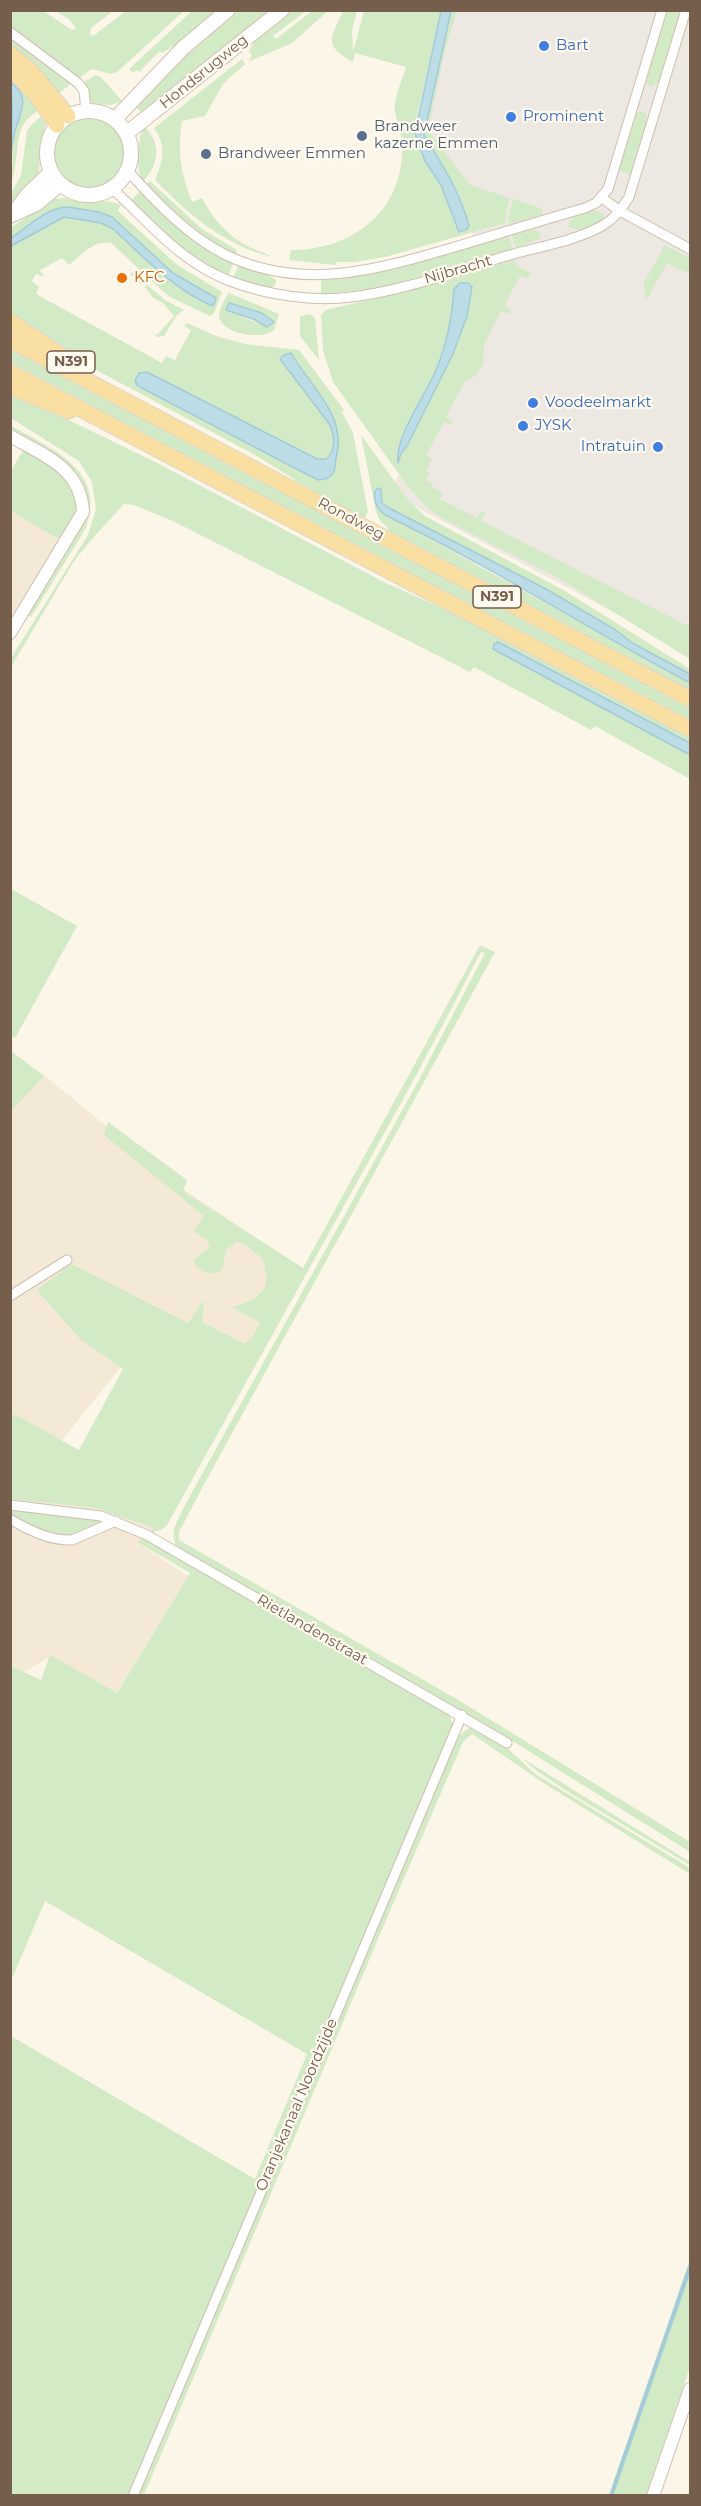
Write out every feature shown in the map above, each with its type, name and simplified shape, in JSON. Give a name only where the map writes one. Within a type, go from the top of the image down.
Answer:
[{"type":"main road","name":"Hondsrugweg","points":[[115,119],[183,48],[228,10]]},
{"type":"main road","name":"Hondsrugweg","points":[[127,133],[282,10]]},
{"type":"main road","points":[[10,54],[30,70],[63,120]]},
{"type":"main road","points":[[10,68],[63,120]]},
{"type":"main road","points":[[86,111],[96,111],[115,119],[127,133],[131,152],[128,171],[113,189],[91,196],[80,195],[60,184],[51,172],[47,160],[50,135],[63,120],[86,111]]},
{"type":"main road","points":[[12,214],[27,195],[51,172]]},
{"type":"main road","points":[[12,214],[36,204],[60,184]]},
{"type":"main road","name":"N391","points":[[10,321],[129,402]]},
{"type":"main road","name":"Rondweg","points":[[10,340],[690,699]]},
{"type":"main road","name":"Rondweg","points":[[10,372],[690,729]]},
{"type":"main road","name":"N391","points":[[10,387],[122,430]]},
{"type":"street","points":[[662,10],[608,189],[602,198],[620,211],[690,249]]},
{"type":"street","name":"Nijbracht","points":[[113,189],[169,244],[201,267],[246,286],[288,295],[325,298],[351,297],[390,290],[595,230],[620,211],[631,190],[686,10]]},
{"type":"street","points":[[10,32],[78,83],[84,92],[86,111]]},
{"type":"street","name":"Nijbracht","points":[[128,171],[199,239],[238,260],[290,275],[332,275],[392,265],[585,208],[602,198]]},
{"type":"street","points":[[288,295],[290,275]]},
{"type":"street","points":[[10,436],[69,472],[82,498],[83,512],[10,633]]},
{"type":"street","points":[[10,1296],[66,1260]]},
{"type":"street","name":"Rietlandenstraat","points":[[10,1505],[80,1512],[116,1521],[154,1539],[507,1743]]},
{"type":"street","points":[[10,1519],[45,1536],[64,1541],[72,1540],[116,1521]]},
{"type":"street","name":"Oranjekanaal Noordzijde","points":[[133,2496],[462,1715]]},
{"type":"street","points":[[653,2496],[690,2389]]},
{"type":"shaded area","points":[[451,11],[690,11],[690,653],[390,493],[447,378],[476,275],[471,227],[457,188],[425,128]]},
{"type":"shaded area","points":[[11,511],[61,540],[11,625]]},
{"type":"shaded area","points":[[44,1075],[183,1189],[301,1268],[251,1355],[165,1312],[59,1444],[165,1511],[146,1548],[188,1576],[116,1694],[51,1656],[24,1672],[11,1666],[11,1108]]},
{"type":"green space","points":[[11,11],[43,11],[72,30],[76,28],[69,19],[55,11],[113,11],[91,28],[90,34],[93,36],[126,11],[184,11],[117,72],[111,74],[92,69],[79,78],[11,28]]},
{"type":"green space","points":[[192,11],[218,11],[182,41],[162,53],[160,51],[139,72],[137,70],[133,73],[129,69]]},
{"type":"green space","points":[[239,11],[272,11],[170,89],[159,105],[144,116],[136,107],[189,52]]},
{"type":"green space","points":[[292,11],[306,11],[273,36],[276,39],[312,11],[328,11],[292,43],[250,61],[252,56],[249,51],[257,38]]},
{"type":"green space","points":[[343,11],[357,11],[352,30],[353,52],[364,11],[441,11],[416,121],[419,140],[425,156],[442,187],[459,232],[469,226],[461,202],[424,135],[451,11],[457,11],[445,50],[428,130],[470,185],[509,198],[505,223],[385,257],[355,262],[336,262],[335,265],[289,260],[291,250],[332,244],[366,226],[380,213],[391,197],[398,178],[402,145],[395,106],[406,67],[355,53],[353,62],[337,51],[332,40]]},
{"type":"green space","points":[[665,11],[682,11],[662,76],[651,87],[647,84],[647,72]]},
{"type":"green space","points":[[10,37],[72,83],[56,96],[11,49]]},
{"type":"green space","points":[[242,59],[245,64],[223,84],[205,116],[182,121],[181,162],[192,202],[202,198],[215,219],[233,237],[272,257],[223,237],[194,217],[155,180],[160,166],[162,147],[154,128]]},
{"type":"green space","points":[[11,71],[42,107],[24,123],[21,129],[11,184],[14,134],[23,107],[23,99],[11,83]]},
{"type":"green space","points":[[96,75],[101,77],[122,101],[110,105],[91,103],[89,91],[84,82]]},
{"type":"green space","points":[[643,111],[646,114],[646,128],[632,175],[617,170],[634,117]]},
{"type":"green space","points":[[46,113],[47,121],[40,143],[39,176],[28,190],[11,205],[10,196],[21,175],[27,131]]},
{"type":"green space","points":[[89,118],[102,121],[114,128],[121,140],[124,153],[121,166],[114,178],[102,185],[89,188],[76,185],[64,178],[57,166],[54,153],[57,140],[64,128],[76,121]]},
{"type":"green space","points":[[144,126],[154,140],[156,154],[152,168],[143,182],[140,177],[138,154]]},
{"type":"green space","points":[[150,181],[202,229],[237,250],[236,255],[211,240],[178,215],[146,185]]},
{"type":"green space","points":[[141,190],[234,262],[228,276],[182,250],[130,201]]},
{"type":"green space","points":[[64,198],[86,203],[106,201],[121,204],[118,211],[176,264],[222,292],[214,313],[210,316],[168,296],[111,243],[105,243],[88,249],[69,265],[62,258],[40,270],[44,277],[36,274],[32,281],[39,287],[36,294],[162,363],[166,356],[175,360],[191,330],[184,326],[187,323],[216,336],[245,344],[299,350],[344,410],[342,412],[353,433],[368,512],[364,519],[329,501],[255,455],[100,372],[11,317],[10,228],[54,199]],"holes":[[[290,353],[326,404],[337,431],[338,446],[335,462],[310,476],[137,385],[142,372],[147,372],[320,460],[326,458],[332,451],[333,435],[330,425],[280,359]]]},
{"type":"green space","points":[[513,199],[541,208],[543,214],[509,224]]},
{"type":"green space","points":[[598,211],[604,215],[604,218],[592,227],[577,229],[568,226],[576,216]]},
{"type":"green space","points":[[535,230],[541,233],[539,239],[516,249],[512,234]]},
{"type":"green space","points":[[508,235],[513,250],[381,288],[321,294],[321,279],[381,272]]},
{"type":"green space","points":[[665,245],[690,258],[690,274],[667,263],[646,301],[644,283]]},
{"type":"green space","points":[[515,260],[517,266],[531,273],[528,279],[520,276],[504,306],[511,310],[509,314],[501,311],[484,345],[483,364],[475,376],[464,383],[446,417],[453,421],[451,425],[444,422],[426,455],[432,459],[426,471],[430,473],[426,480],[433,484],[432,487],[443,493],[440,499],[477,518],[481,511],[485,513],[481,521],[690,627],[690,659],[560,579],[445,520],[426,507],[406,484],[333,382],[323,350],[321,316],[325,310],[405,292]],"holes":[[[454,292],[470,300],[453,354],[398,463],[406,430],[434,373],[449,333]]]},
{"type":"green space","points":[[239,264],[267,274],[276,280],[276,284],[272,287],[260,287],[233,278]]},
{"type":"green space","points":[[132,272],[165,300],[184,310],[177,315],[164,336],[158,337],[150,331],[157,335],[174,316],[163,303],[153,298],[145,287],[147,285],[144,283],[142,285],[130,274]]},
{"type":"green space","points":[[229,293],[279,314],[274,330],[262,335],[254,335],[237,332],[224,325],[219,314]],"holes":[[[229,303],[262,313],[274,322],[267,327],[227,310]]]},
{"type":"green space","points":[[310,314],[315,318],[319,360],[300,336],[300,316]]},
{"type":"green space","points":[[10,347],[690,705],[690,722],[11,363]]},
{"type":"green space","points":[[11,392],[159,464],[384,582],[475,623],[690,736],[690,743],[498,642],[493,646],[493,649],[690,755],[690,779],[595,726],[591,730],[474,667],[470,672],[173,521],[134,505],[124,504],[74,561],[11,667],[11,658],[88,535],[96,509],[92,482],[79,461],[11,418]]},
{"type":"green space","points":[[10,425],[71,463],[82,476],[89,490],[90,508],[86,528],[31,617],[27,615],[88,508],[87,493],[82,480],[73,469],[49,451],[11,429]]},
{"type":"green space","points":[[361,435],[409,501],[425,516],[565,591],[690,669],[690,674],[634,644],[614,629],[546,589],[389,508],[381,501],[381,491],[376,488],[374,494],[383,513],[690,683],[690,690],[387,531],[388,528],[380,521],[376,512]]},
{"type":"green space","points":[[23,450],[50,466],[67,480],[76,498],[75,513],[60,538],[11,511],[13,474],[11,471]]},
{"type":"green space","points":[[11,889],[77,926],[15,1038],[10,1035]]},
{"type":"green space","points":[[480,945],[495,952],[201,1490],[179,1532],[179,1540],[455,1698],[690,1842],[690,1852],[498,1732],[178,1548],[175,1543],[175,1528],[184,1507],[420,1078],[485,953],[481,952],[412,1083],[167,1525],[161,1530],[151,1532],[153,1528],[97,1508],[11,1499],[10,1423],[14,1414],[79,1450],[123,1369],[80,1339],[37,1290],[71,1264],[188,1323],[203,1301],[202,1322],[245,1344],[253,1336],[260,1323],[232,1307],[262,1292],[266,1278],[262,1258],[244,1244],[236,1242],[226,1250],[223,1267],[219,1272],[207,1273],[200,1269],[193,1260],[210,1247],[207,1240],[194,1231],[204,1216],[104,1135],[108,1122],[187,1180],[183,1191],[303,1268]]},
{"type":"green space","points":[[11,1051],[44,1076],[10,1111]]},
{"type":"green space","points":[[10,1509],[81,1515],[108,1522],[75,1537],[49,1534],[11,1517]]},
{"type":"green space","points":[[144,1538],[450,1715],[453,1727],[130,2495],[11,2495],[11,2036],[255,2179],[307,2054],[45,1901],[11,1981],[11,1666],[41,1680],[50,1655],[117,1693],[190,1573],[137,1542]]},
{"type":"green space","points":[[469,1728],[476,1729],[504,1745],[535,1774],[690,1868],[690,1874],[545,1784],[472,1734],[463,1742],[144,2495],[135,2496],[457,1737]]},
{"type":"green space","points":[[522,1758],[690,1862],[690,1865],[570,1793]]},
{"type":"green space","points":[[690,2259],[690,2367],[646,2495],[609,2495]]},
{"type":"water","points":[[441,11],[451,11],[424,135],[461,202],[469,226],[459,232],[441,185],[425,161],[415,133]]},
{"type":"water","points":[[11,83],[18,88],[23,101],[13,138],[11,159],[12,107]]},
{"type":"water","points":[[68,207],[99,212],[112,217],[173,273],[216,298],[214,304],[212,306],[184,290],[160,272],[113,229],[101,223],[64,217],[11,246],[11,238],[38,218],[53,210]]},
{"type":"water","points":[[460,283],[468,283],[472,287],[467,316],[453,354],[398,463],[401,440],[440,360],[452,310],[454,289]]},
{"type":"water","points":[[229,303],[262,313],[274,322],[267,327],[253,319],[226,310]]},
{"type":"water","points":[[291,353],[325,402],[337,429],[335,469],[328,478],[319,480],[310,476],[138,386],[135,381],[139,373],[147,372],[317,459],[326,459],[333,448],[332,430],[280,359]]},
{"type":"water","points":[[378,488],[381,489],[382,503],[389,508],[546,589],[614,629],[634,644],[690,674],[690,683],[463,555],[385,515],[375,501],[375,491]]},
{"type":"water","points":[[498,642],[690,743],[690,755],[493,649],[494,644]]},
{"type":"waterway","points":[[611,2496],[690,2267]]},
{"type":"place","name":"Bart","points":[[544,46]]},
{"type":"place","name":"Prominent","points":[[511,117]]},
{"type":"place","name":"Brandweer kazerne Emmen","points":[[362,136]]},
{"type":"place","name":"Brandweer Emmen","points":[[206,154]]},
{"type":"place","name":"KFC","points":[[122,278]]},
{"type":"place","name":"Voodeelmarkt","points":[[533,403]]},
{"type":"place","name":"JYSK","points":[[523,426]]},
{"type":"place","name":"Intratuin","points":[[658,447]]}]
